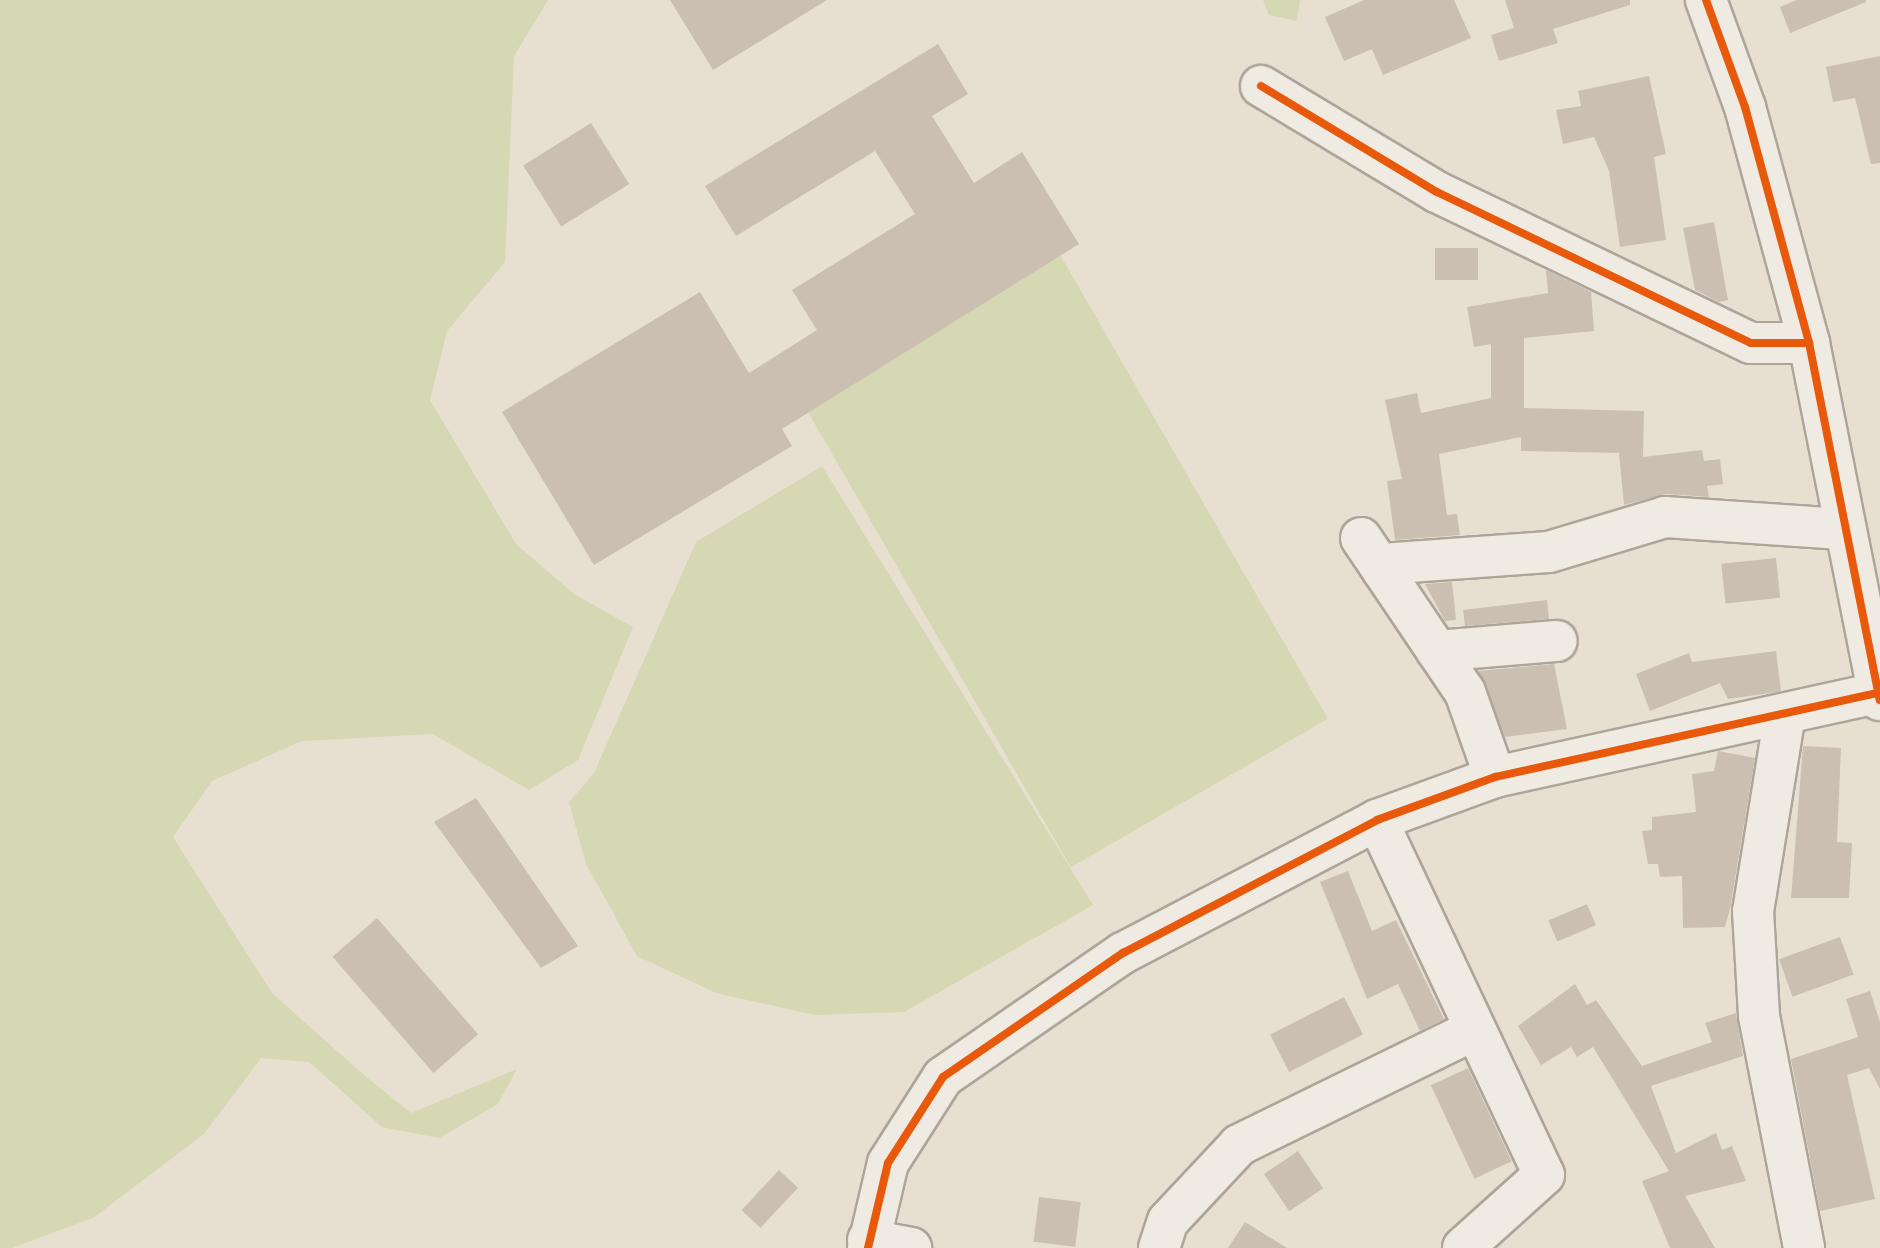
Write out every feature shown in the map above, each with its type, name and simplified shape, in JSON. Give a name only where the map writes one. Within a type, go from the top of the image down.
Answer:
[{"type":"street","points":[[911,1248],[868,1244],[888,1163],[943,1077],[1123,953],[1377,820],[1495,777],[1878,697],[1872,618],[1842,529],[1809,343],[1745,107],[1706,0]]},
{"type":"street","points":[[1261,86],[1437,192],[1751,343],[1809,343]]},
{"type":"street","points":[[1383,571],[1395,563],[1549,552],[1665,517],[1842,529]]},
{"type":"street","points":[[1361,538],[1465,692],[1495,777]]},
{"type":"street","points":[[1437,651],[1557,641]]},
{"type":"street","points":[[1785,714],[1753,911],[1759,1016],[1804,1248]]},
{"type":"street","points":[[1377,820],[1544,1175],[1463,1248]]},
{"type":"street","points":[[1159,1248],[1168,1221],[1239,1145],[1474,1030]]},
{"type":"green space","points":[[0,0],[548,0],[514,56],[505,262],[447,331],[430,400],[516,544],[574,594],[633,627],[578,760],[529,790],[433,734],[302,741],[212,781],[173,837],[272,993],[365,1076],[411,1113],[517,1069],[498,1104],[439,1138],[382,1127],[309,1062],[261,1058],[204,1134],[93,1218],[12,1248],[0,1248]]},
{"type":"green space","points":[[1263,0],[1300,0],[1297,21],[1269,15]]},
{"type":"green space","points":[[1055,246],[1328,719],[1071,867],[798,394]]},
{"type":"green space","points":[[822,466],[1093,905],[904,1012],[815,1015],[716,993],[637,956],[586,864],[569,802],[594,773],[696,542]]},
{"type":"building","points":[[670,0],[827,0],[713,70]]},
{"type":"building","points":[[1364,0],[1454,0],[1471,38],[1383,75],[1372,49],[1344,61],[1325,17]]},
{"type":"building","points":[[1505,0],[1630,0],[1630,5],[1553,29],[1558,43],[1499,61],[1491,35],[1514,28]]},
{"type":"building","points":[[1797,0],[1866,2],[1790,33],[1780,7]]},
{"type":"building","points":[[938,44],[968,94],[932,116],[974,183],[1022,152],[1079,244],[782,429],[792,446],[594,565],[502,412],[700,292],[749,373],[817,330],[792,290],[915,214],[875,151],[736,236],[705,186]]},
{"type":"building","points":[[1880,56],[1880,163],[1871,164],[1855,98],[1833,102],[1826,67]]},
{"type":"building","points":[[1649,76],[1666,154],[1654,157],[1666,240],[1620,247],[1609,171],[1594,137],[1563,144],[1556,110],[1581,106],[1578,91]]},
{"type":"building","points":[[591,123],[629,184],[561,226],[523,165]]},
{"type":"building","points":[[1714,222],[1728,300],[1719,302],[1695,290],[1683,228]]},
{"type":"building","points":[[1435,248],[1478,248],[1478,280],[1435,280]]},
{"type":"building","points":[[1546,270],[1591,292],[1594,331],[1524,338],[1524,408],[1644,411],[1643,457],[1702,450],[1704,461],[1720,459],[1723,484],[1707,486],[1709,497],[1666,494],[1624,505],[1619,453],[1521,451],[1521,437],[1439,454],[1447,515],[1457,514],[1460,535],[1395,540],[1387,481],[1402,479],[1385,400],[1417,393],[1421,413],[1491,398],[1491,344],[1474,347],[1467,307],[1548,293]]},
{"type":"building","points":[[1776,558],[1780,598],[1725,604],[1721,564]]},
{"type":"building","points":[[1452,582],[1456,620],[1445,621],[1425,584]]},
{"type":"building","points":[[1547,600],[1549,619],[1465,626],[1463,610]]},
{"type":"building","points":[[1776,651],[1781,691],[1763,694],[1728,699],[1720,683],[1650,711],[1636,674],[1689,653],[1692,662]]},
{"type":"building","points":[[1554,664],[1567,729],[1505,737],[1478,671]]},
{"type":"building","points":[[1803,746],[1841,748],[1837,842],[1852,843],[1849,898],[1791,898]]},
{"type":"building","points":[[1718,751],[1755,758],[1730,909],[1725,927],[1683,928],[1682,876],[1660,877],[1658,864],[1648,864],[1642,831],[1652,830],[1652,817],[1696,812],[1692,774],[1714,771]]},
{"type":"building","points":[[476,798],[578,946],[541,968],[434,822]]},
{"type":"building","points":[[1348,871],[1372,931],[1396,920],[1444,1019],[1420,1031],[1398,984],[1367,999],[1320,882]]},
{"type":"building","points":[[1587,904],[1596,925],[1557,942],[1548,920]]},
{"type":"building","points":[[377,918],[478,1034],[434,1073],[332,957]]},
{"type":"building","points":[[1840,937],[1854,975],[1793,997],[1779,959]]},
{"type":"building","points":[[1575,984],[1587,1005],[1596,1000],[1642,1066],[1712,1042],[1705,1023],[1736,1013],[1743,1056],[1651,1086],[1676,1153],[1716,1133],[1722,1150],[1732,1146],[1746,1181],[1685,1196],[1715,1248],[1670,1248],[1642,1181],[1669,1171],[1593,1047],[1577,1057],[1571,1047],[1541,1065],[1518,1026]]},
{"type":"building","points":[[1870,991],[1880,1022],[1880,1089],[1869,1068],[1847,1075],[1875,1199],[1820,1211],[1791,1059],[1858,1037],[1846,999]]},
{"type":"building","points":[[1344,997],[1363,1034],[1289,1072],[1270,1035]]},
{"type":"building","points":[[1468,1068],[1512,1161],[1474,1179],[1431,1085]]},
{"type":"building","points":[[1298,1151],[1323,1188],[1289,1211],[1264,1174]]},
{"type":"building","points":[[779,1170],[798,1188],[761,1228],[741,1210]]},
{"type":"building","points":[[1039,1197],[1081,1202],[1075,1247],[1034,1242]]},
{"type":"building","points":[[1245,1222],[1287,1248],[1228,1248]]},
{"type":"cycle path","points":[[1706,0],[1745,107],[1809,343],[1880,700]]},
{"type":"cycle path","points":[[1261,86],[1437,192],[1751,343],[1809,343]]},
{"type":"cycle path","points":[[868,1248],[888,1163],[943,1077],[1123,953],[1377,820],[1495,777],[1877,693]]}]
